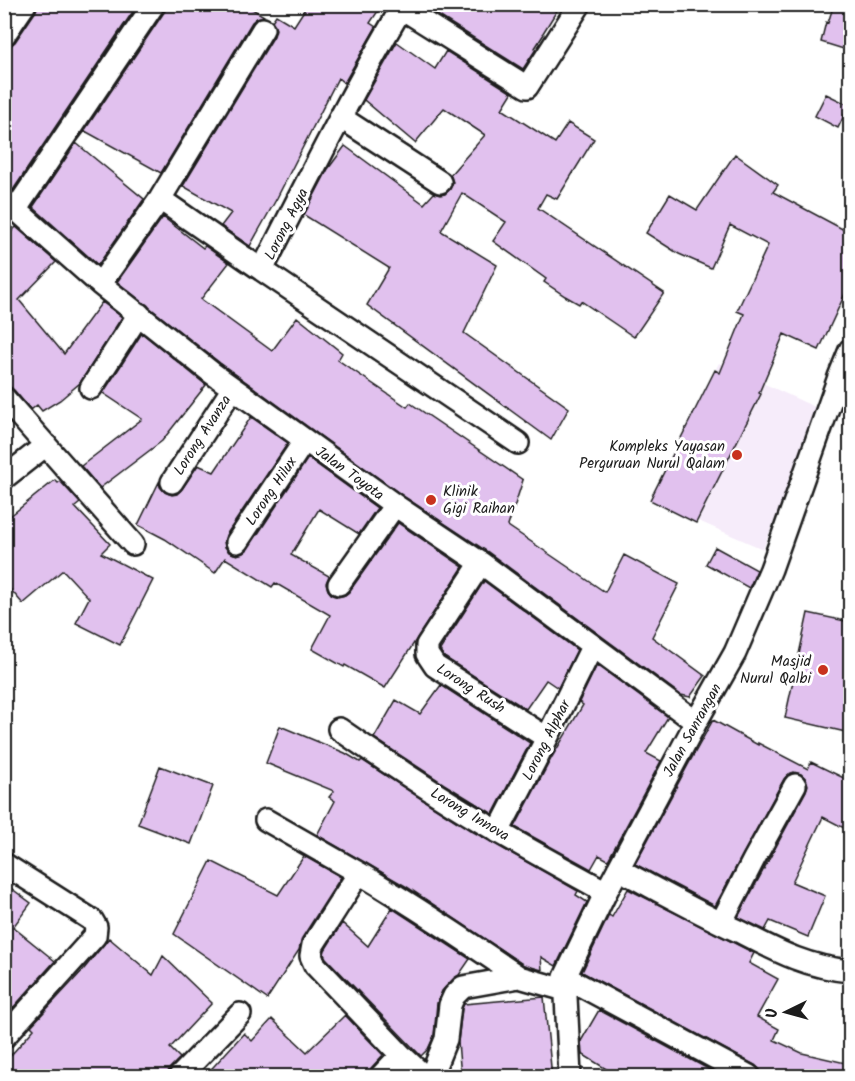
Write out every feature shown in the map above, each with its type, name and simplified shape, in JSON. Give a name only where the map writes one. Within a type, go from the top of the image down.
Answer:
[{"type":"street","points":[[4,35],[25,4]]},
{"type":"street","points":[[10,204],[154,4]]},
{"type":"street","points":[[398,7],[527,87],[580,4]]},
{"type":"street","name":"Lorong Agya","points":[[160,199],[262,270],[398,7]]},
{"type":"street","points":[[100,284],[160,199],[263,29]]},
{"type":"street","points":[[340,117],[440,182]]},
{"type":"street","name":"Jalan Toyota","points":[[10,204],[100,284],[233,388],[395,505],[481,563],[696,722]]},
{"type":"street","points":[[262,270],[518,443]]},
{"type":"street","points":[[91,388],[139,315]]},
{"type":"street","name":"Jalan Sanrangan","points":[[570,1077],[565,984],[606,892],[735,653],[771,569],[850,350]]},
{"type":"street","name":"Lorong Avanza","points":[[172,482],[233,388]]},
{"type":"street","points":[[4,398],[133,544]]},
{"type":"street","name":"Lorong Hilux","points":[[237,542],[305,440]]},
{"type":"street","points":[[4,478],[46,445]]},
{"type":"street","points":[[339,584],[395,505]]},
{"type":"street","name":"Lorong Rush","points":[[481,563],[427,645],[427,654],[435,666],[547,738]]},
{"type":"street","name":"Lorong Alphar","points":[[498,832],[592,647]]},
{"type":"street","name":"Lorong Innova","points":[[339,729],[498,832],[606,892]]},
{"type":"street","points":[[721,923],[795,785]]},
{"type":"street","points":[[266,820],[403,899],[519,977]]},
{"type":"street","points":[[4,864],[92,920],[96,927],[94,936],[4,1037]]},
{"type":"street","points":[[618,869],[792,958],[835,970],[850,971]]},
{"type":"street","points":[[359,873],[313,945],[311,956],[315,965],[401,1056],[424,1077]]},
{"type":"street","points":[[431,1077],[446,1039],[450,1005],[454,996],[463,987],[519,977],[565,984],[750,1077]]},
{"type":"street","points":[[180,1077],[240,1014]]},
{"type":"street","points":[[381,1077],[401,1056]]},
{"type":"shaded area","name":"Kompleks Yayasan Perguruan Nurul Qalam","points":[[719,363],[819,409],[763,549],[650,500]]},
{"type":"building","points":[[38,4],[138,4],[13,190],[4,186],[4,48],[15,42],[36,11]]},
{"type":"building","points":[[167,4],[244,4],[264,16],[252,22],[161,173],[85,131],[77,142],[165,11]]},
{"type":"building","points":[[308,4],[382,5],[370,23],[376,27],[344,83],[338,78],[250,246],[221,226],[231,213],[183,186],[274,36],[276,29],[272,21],[276,15],[294,26]]},
{"type":"building","points":[[420,4],[561,4],[523,69]]},
{"type":"building","points":[[834,4],[850,4],[850,51],[821,42]]},
{"type":"building","points":[[397,42],[435,69],[446,51],[512,93],[502,109],[555,143],[568,123],[594,139],[557,199],[546,194],[538,208],[664,293],[634,337],[581,301],[579,304],[544,282],[546,279],[493,241],[506,222],[462,193],[441,231],[497,265],[464,333],[569,408],[551,440],[367,305],[389,268],[304,215],[328,169],[345,146],[424,204],[434,193],[445,194],[450,189],[453,182],[450,175],[485,135],[444,108],[415,143],[364,100]]},
{"type":"building","points":[[826,94],[849,105],[838,128],[815,116]]},
{"type":"building","points":[[76,143],[144,199],[98,265],[33,207]]},
{"type":"building","points":[[735,154],[778,185],[773,192],[850,233],[850,283],[819,350],[784,334],[759,393],[761,394],[696,523],[650,500],[715,370],[720,373],[744,314],[737,311],[768,245],[730,225],[711,268],[679,254],[646,233],[670,194],[697,210]]},
{"type":"building","points":[[163,217],[203,248],[205,246],[229,263],[201,299],[272,351],[297,317],[342,353],[338,360],[407,407],[410,403],[523,480],[508,526],[605,592],[624,555],[679,584],[652,637],[705,676],[690,697],[681,695],[488,552],[406,498],[220,363],[117,282]]},
{"type":"building","points":[[16,227],[56,262],[19,300],[64,354],[102,302],[122,317],[80,383],[60,400],[42,411],[37,405],[31,410],[14,390],[9,386],[4,386],[4,239]]},
{"type":"building","points":[[142,333],[206,385],[162,441],[100,488],[81,466],[142,419],[103,393]]},
{"type":"building","points":[[251,417],[288,443],[226,535],[224,542],[229,552],[237,555],[248,549],[308,458],[377,508],[359,534],[319,509],[291,555],[329,576],[326,583],[332,595],[338,597],[349,592],[398,523],[463,567],[385,688],[312,649],[330,615],[275,583],[272,587],[225,558],[215,573],[165,539],[138,525],[159,482],[165,492],[172,495],[182,489],[198,465],[214,472]]},
{"type":"building","points":[[55,480],[58,483],[60,481],[80,503],[75,507],[110,544],[101,553],[153,580],[120,645],[76,623],[89,598],[63,570],[23,604],[4,582],[4,521]]},
{"type":"building","points":[[715,547],[757,570],[749,588],[706,564]]},
{"type":"building","points":[[484,581],[577,650],[558,688],[546,680],[526,709],[444,657],[440,650]]},
{"type":"building","name":"Masjid Nurul Qalbi","points":[[808,613],[850,622],[850,733],[785,718]]},
{"type":"building","points":[[597,665],[668,717],[646,753],[661,761],[608,860],[599,855],[591,869],[515,827],[583,705],[579,702]]},
{"type":"building","points":[[441,685],[530,743],[493,814],[374,738],[396,700],[420,714]]},
{"type":"building","points":[[713,720],[808,769],[811,762],[850,781],[850,831],[823,817],[792,882],[825,896],[808,937],[770,921],[765,930],[738,917],[806,791],[808,785],[801,774],[794,772],[784,779],[715,906],[635,864]]},
{"type":"building","points":[[280,726],[345,753],[360,762],[362,760],[470,830],[578,891],[576,895],[587,902],[556,966],[541,957],[542,970],[524,965],[407,887],[317,835],[335,801],[329,797],[334,791],[266,763]]},
{"type":"building","points":[[160,766],[213,786],[191,844],[138,824]]},
{"type":"building","points":[[304,856],[341,877],[302,938],[299,950],[267,999],[174,934],[211,861],[278,895]]},
{"type":"building","points":[[4,883],[31,903],[13,927],[55,961],[11,1010],[4,1005]]},
{"type":"building","points":[[628,889],[754,953],[749,963],[778,979],[757,1017],[779,1029],[774,1040],[802,1053],[850,1064],[850,1077],[762,1077],[755,1065],[582,972],[609,915],[612,917]]},
{"type":"building","points":[[392,908],[470,959],[459,975],[442,991],[437,1003],[434,1036],[428,1049],[421,1056],[324,954],[342,923],[368,946]]},
{"type":"building","points":[[109,938],[153,975],[163,956],[212,1003],[170,1048],[180,1058],[170,1068],[168,1077],[4,1077],[4,1063],[34,1029],[31,1026]]},
{"type":"building","points":[[544,997],[552,1077],[461,1077],[458,1042],[464,1004]]},
{"type":"building","points":[[599,1010],[723,1077],[619,1077],[582,1054],[581,1041]]},
{"type":"building","points":[[345,1015],[383,1055],[371,1068],[369,1077],[204,1077],[244,1033],[252,1041],[272,1019],[307,1052]]},
{"type":"place","name":"Kompleks Yayasan Perguruan Nurul Qalam","points":[[737,455]]},
{"type":"place","name":"Klinik Gigi Raihan","points":[[431,500]]},
{"type":"place","name":"Masjid Nurul Qalbi","points":[[823,670]]}]
